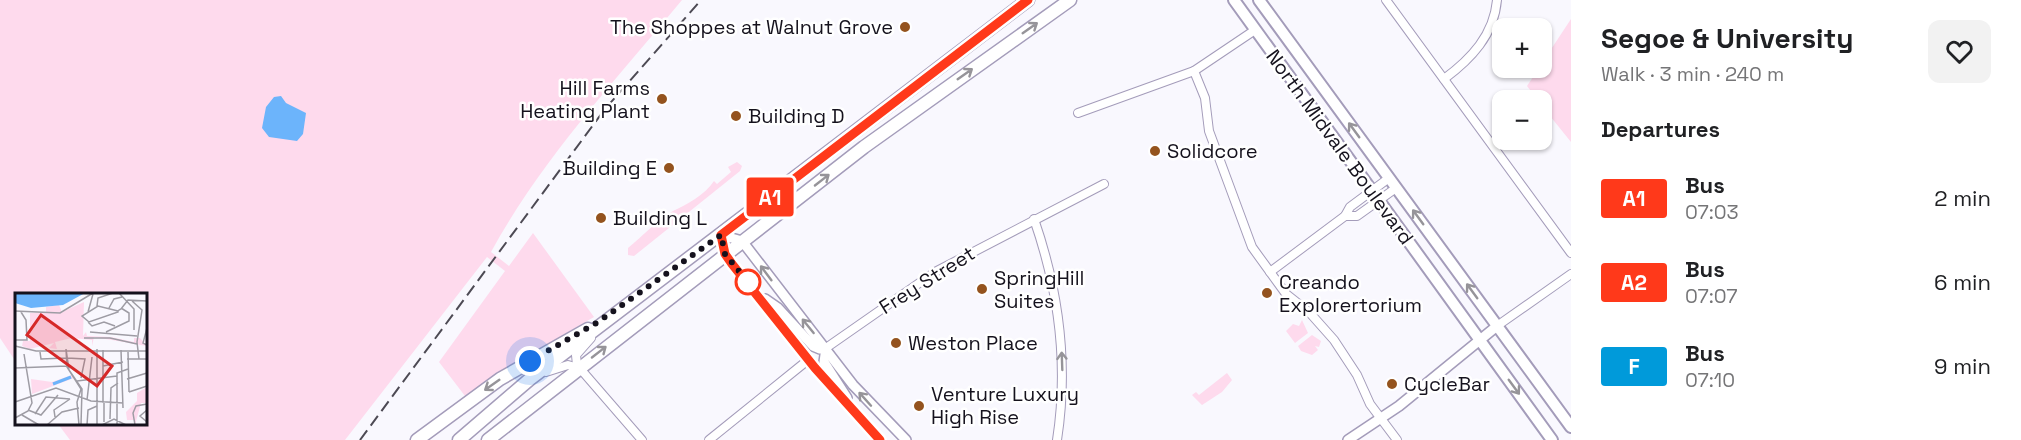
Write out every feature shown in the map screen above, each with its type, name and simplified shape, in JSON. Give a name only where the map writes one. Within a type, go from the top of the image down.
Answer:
[{"type":"main road","points":[[459,440],[530,379],[1028,0]]},
{"type":"main road","points":[[488,440],[878,137],[1070,0]]},
{"type":"main road","name":"North Midvale Boulevard","points":[[1234,0],[1552,440]]},
{"type":"main road","name":"North Midvale Boulevard","points":[[1259,0],[1571,427]]},
{"type":"main road","points":[[417,440],[500,380],[595,324],[683,264]]},
{"type":"street","points":[[1386,0],[1571,253]]},
{"type":"street","points":[[1444,79],[1482,45],[1494,20],[1497,0]]},
{"type":"street","points":[[1078,113],[1194,71],[1255,30]]},
{"type":"street","points":[[1194,71],[1205,98],[1209,130],[1249,241],[1286,294],[1310,313],[1334,340],[1357,375],[1370,404],[1397,440]]},
{"type":"street","points":[[1270,272],[1344,216],[1350,207],[1389,178]]},
{"type":"street","name":"Frey Street","points":[[826,348],[935,272],[1104,184]]},
{"type":"street","points":[[1344,216],[1357,216],[1396,188]]},
{"type":"street","points":[[1034,219],[1052,275],[1060,325],[1062,391],[1057,440]]},
{"type":"street","points":[[880,440],[808,360],[725,254],[721,235],[742,241],[853,385],[906,440]]},
{"type":"street","points":[[1348,440],[1381,418],[1497,326],[1571,274]]},
{"type":"street","points":[[757,293],[778,308],[813,346],[820,349],[826,348]]},
{"type":"street","points":[[597,330],[576,355],[579,368],[642,440]]},
{"type":"street","points":[[826,348],[824,362],[863,422]]},
{"type":"street","points":[[709,440],[808,360]]},
{"type":"street","points":[[530,379],[563,366],[579,368]]},
{"type":"shaded area","points":[[0,0],[682,0],[556,153],[511,218],[491,252],[509,266],[533,233],[594,317],[497,373],[465,396],[439,362],[505,271],[487,257],[345,440],[70,440],[59,425],[147,425],[147,293],[15,293],[15,360],[0,338]]},
{"type":"shaded area","points":[[1571,19],[1571,142],[1552,118],[1552,90],[1530,90],[1527,86],[1532,78],[1552,78],[1552,48]]},
{"type":"shaded area","points":[[737,162],[742,166],[740,171],[634,256],[628,255],[628,248],[655,224],[700,195],[714,181],[717,184],[731,172],[728,167]]},
{"type":"shaded area","points":[[1302,320],[1308,333],[1295,343],[1286,331],[1293,324],[1299,326]]},
{"type":"shaded area","points":[[1312,335],[1321,341],[1319,347],[1315,346],[1318,350],[1312,355],[1301,351],[1298,346]]},
{"type":"shaded area","points":[[1227,373],[1232,380],[1222,392],[1202,405],[1192,395],[1196,392],[1199,395]]},
{"type":"water","points":[[281,96],[286,103],[306,113],[303,134],[297,141],[269,137],[262,128],[266,107],[274,97]]},
{"type":"railway","points":[[360,440],[605,109],[701,0]]},
{"type":"bus line","name":"A1","points":[[880,440],[836,393],[732,264],[725,254],[721,235],[1028,0]]},
{"type":"place","name":"The Shoppes at Walnut Grove","points":[[905,27]]},
{"type":"place","name":"Hill Farms Heating Plant","points":[[662,99]]},
{"type":"place","name":"Building D","points":[[736,116]]},
{"type":"place","name":"Solidcore","points":[[1155,151]]},
{"type":"place","name":"Building E","points":[[669,168]]},
{"type":"place","name":"Building L","points":[[601,218]]},
{"type":"place","name":"SpringHill Suites","points":[[982,289]]},
{"type":"place","name":"Creando Explorertorium","points":[[1267,293]]},
{"type":"place","name":"Weston Place","points":[[896,343]]},
{"type":"place","name":"CycleBar","points":[[1392,384]]},
{"type":"place","name":"Venture Luxury High Rise","points":[[919,406]]},
{"type":"route","points":[[530,361],[598,322],[721,235],[725,254],[748,282]]}]
